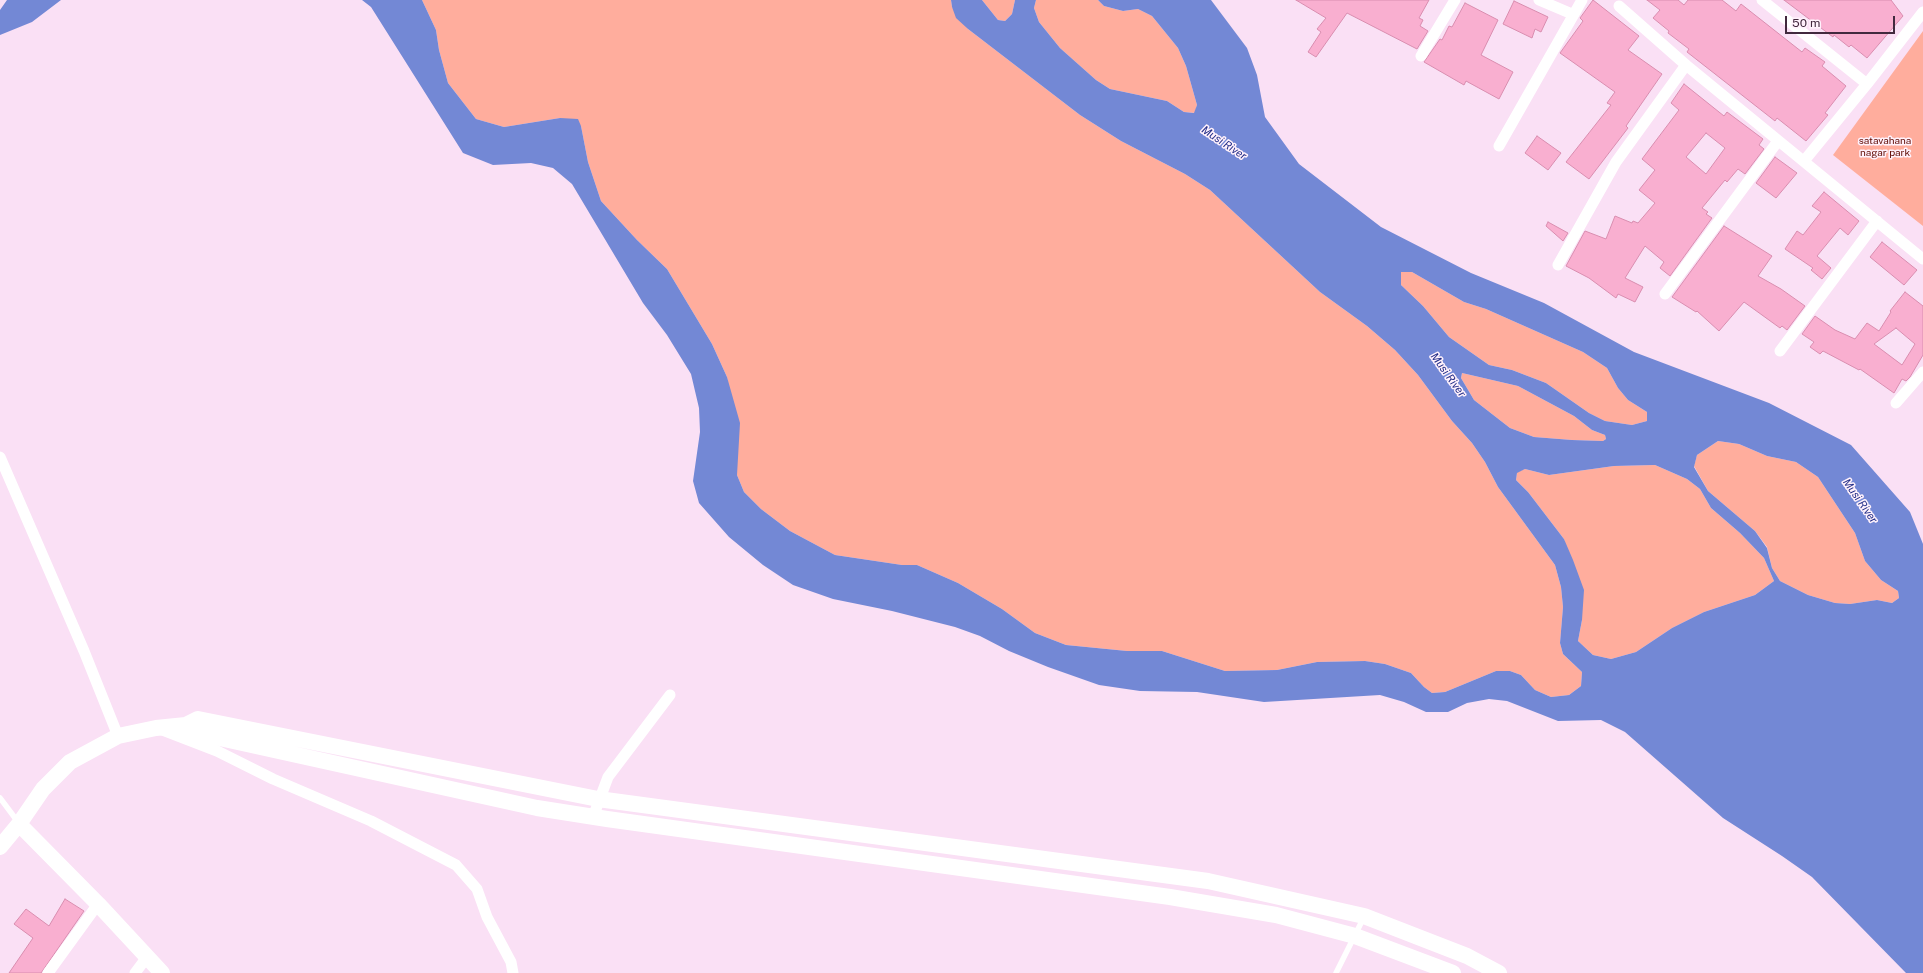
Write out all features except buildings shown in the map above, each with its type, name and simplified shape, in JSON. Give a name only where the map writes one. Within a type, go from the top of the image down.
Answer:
[{"type":"street","points":[[1421,56],[1455,0]]},
{"type":"street","points":[[1539,0],[1572,14]]},
{"type":"street","points":[[1499,146],[1572,14],[1582,0]]},
{"type":"street","points":[[1762,0],[1867,84]]},
{"type":"street","points":[[1619,6],[1686,65],[1923,259]]},
{"type":"street","points":[[1804,161],[1923,12]]},
{"type":"street","points":[[1558,265],[1616,162],[1686,65]]},
{"type":"street","points":[[1665,294],[1778,140]]},
{"type":"street","points":[[1780,351],[1878,221]]},
{"type":"street","points":[[1896,403],[1923,372]]},
{"type":"street","points":[[0,457],[84,651],[118,736]]},
{"type":"street","points":[[593,817],[598,799],[608,777],[670,695]]},
{"type":"street","points":[[0,847],[19,824],[43,789],[70,762],[118,736],[156,728],[186,725],[198,719],[598,799],[1208,881],[1364,916],[1467,956],[1500,973]]},
{"type":"street","points":[[186,725],[197,733],[204,735],[537,808],[1170,897],[1276,915],[1355,936],[1453,973]]},
{"type":"street","points":[[156,728],[216,751],[273,779],[371,821],[456,865],[477,889],[487,917],[511,962],[512,973]]},
{"type":"street","points":[[19,824],[98,904],[162,973]]},
{"type":"street","points":[[48,973],[98,904]]},
{"type":"street","points":[[135,973],[146,957]]},
{"type":"lane","points":[[0,798],[19,824]]},
{"type":"lane","points":[[1336,973],[1364,916]]},
{"type":"green space","points":[[422,0],[951,0],[952,7],[968,29],[1080,115],[1121,141],[1185,174],[1210,190],[1320,292],[1367,326],[1395,350],[1418,375],[1452,421],[1472,443],[1485,462],[1498,487],[1555,565],[1561,587],[1563,607],[1560,643],[1563,654],[1582,672],[1581,686],[1569,695],[1551,697],[1535,690],[1521,675],[1510,671],[1496,671],[1445,692],[1432,693],[1411,673],[1385,664],[1365,661],[1317,662],[1277,670],[1225,671],[1162,651],[1127,651],[1066,645],[1035,633],[1002,609],[958,583],[917,565],[902,565],[835,555],[790,531],[761,509],[744,492],[737,475],[737,453],[727,377],[712,344],[667,269],[637,240],[601,201],[588,162],[581,126],[560,118],[504,127],[476,119],[448,83],[439,50],[436,30]]},
{"type":"green space","points":[[982,0],[1015,0],[1012,14],[1005,21],[998,20]]},
{"type":"green space","points":[[1036,0],[1098,0],[1104,6],[1123,11],[1138,9],[1152,16],[1178,48],[1186,66],[1197,105],[1195,113],[1184,112],[1167,101],[1110,89],[1096,80],[1060,48],[1039,22],[1034,8]]},
{"type":"green space","name":"satavahana nagar park","points":[[1923,31],[1923,226],[1833,155]]},
{"type":"green space","points":[[1401,272],[1412,272],[1464,302],[1486,309],[1583,352],[1607,368],[1618,388],[1628,400],[1647,412],[1647,421],[1632,425],[1605,421],[1589,413],[1546,383],[1512,370],[1489,365],[1449,337],[1423,306],[1401,285]]},
{"type":"green space","points":[[1462,373],[1518,386],[1574,416],[1592,430],[1605,435],[1606,439],[1603,441],[1534,437],[1510,428],[1474,400],[1461,378]]},
{"type":"green space","points":[[1718,441],[1739,444],[1767,456],[1796,462],[1818,477],[1855,533],[1865,561],[1881,580],[1898,591],[1899,598],[1892,603],[1877,600],[1850,604],[1835,603],[1808,595],[1780,581],[1772,568],[1767,547],[1755,531],[1708,491],[1694,466],[1697,455]]},
{"type":"green space","points":[[1655,465],[1687,479],[1700,489],[1711,508],[1740,533],[1764,558],[1774,581],[1755,595],[1704,612],[1672,628],[1636,652],[1611,659],[1593,655],[1578,641],[1582,620],[1564,539],[1528,492],[1516,480],[1517,472],[1525,469],[1549,475],[1614,466]]},
{"type":"water","points":[[7,0],[61,0],[32,22],[0,35],[0,10]]},
{"type":"water","name":"Musi River","points":[[362,0],[422,0],[436,30],[439,50],[448,83],[476,119],[504,127],[560,118],[578,119],[581,126],[588,162],[601,201],[637,240],[667,269],[712,344],[727,377],[740,423],[737,475],[744,492],[761,509],[790,531],[835,555],[902,565],[917,565],[958,583],[1002,609],[1035,633],[1066,645],[1127,651],[1162,651],[1225,671],[1277,670],[1317,662],[1365,661],[1385,664],[1411,673],[1432,693],[1445,692],[1496,671],[1510,671],[1521,675],[1535,690],[1551,697],[1569,695],[1581,686],[1582,672],[1563,654],[1560,643],[1563,607],[1561,587],[1555,565],[1498,487],[1485,462],[1472,443],[1452,421],[1418,375],[1395,350],[1367,326],[1320,292],[1210,190],[1185,174],[1121,141],[1080,115],[968,29],[956,18],[951,0],[982,0],[998,20],[1005,21],[1012,14],[1015,0],[1036,0],[1034,8],[1039,22],[1060,48],[1096,80],[1110,89],[1167,101],[1184,112],[1194,113],[1197,105],[1186,66],[1178,48],[1152,16],[1138,9],[1123,11],[1104,6],[1098,0],[1211,0],[1247,48],[1257,75],[1265,117],[1299,164],[1381,227],[1471,273],[1544,303],[1634,352],[1769,403],[1851,445],[1910,512],[1923,544],[1923,973],[1906,973],[1812,877],[1723,818],[1625,732],[1601,720],[1558,721],[1507,701],[1489,699],[1467,703],[1448,712],[1426,712],[1404,702],[1380,695],[1264,702],[1197,692],[1140,691],[1099,685],[1048,667],[1009,651],[980,636],[955,627],[892,611],[833,599],[793,585],[763,565],[729,537],[699,503],[693,481],[700,432],[699,408],[691,374],[667,335],[643,303],[572,184],[553,168],[531,163],[493,165],[463,153],[371,7]],"holes":[[[1401,272],[1412,272],[1464,302],[1486,309],[1583,352],[1607,368],[1618,388],[1628,400],[1647,412],[1647,421],[1632,425],[1605,421],[1589,413],[1546,383],[1512,370],[1489,365],[1449,337],[1423,306],[1401,285]],[[1462,373],[1518,386],[1574,416],[1592,430],[1605,435],[1606,439],[1603,441],[1534,437],[1510,428],[1474,400],[1461,378]],[[1718,441],[1739,444],[1767,456],[1796,462],[1818,477],[1855,533],[1865,561],[1881,580],[1898,591],[1899,598],[1892,603],[1877,600],[1850,604],[1835,603],[1808,595],[1780,581],[1772,568],[1767,548],[1755,531],[1708,491],[1694,467],[1697,455]],[[1655,465],[1687,479],[1700,489],[1711,508],[1740,533],[1764,558],[1774,581],[1755,595],[1704,612],[1672,628],[1636,652],[1611,659],[1593,655],[1578,641],[1582,620],[1584,590],[1564,539],[1528,492],[1516,480],[1517,473],[1525,469],[1549,475],[1614,466]]]}]
